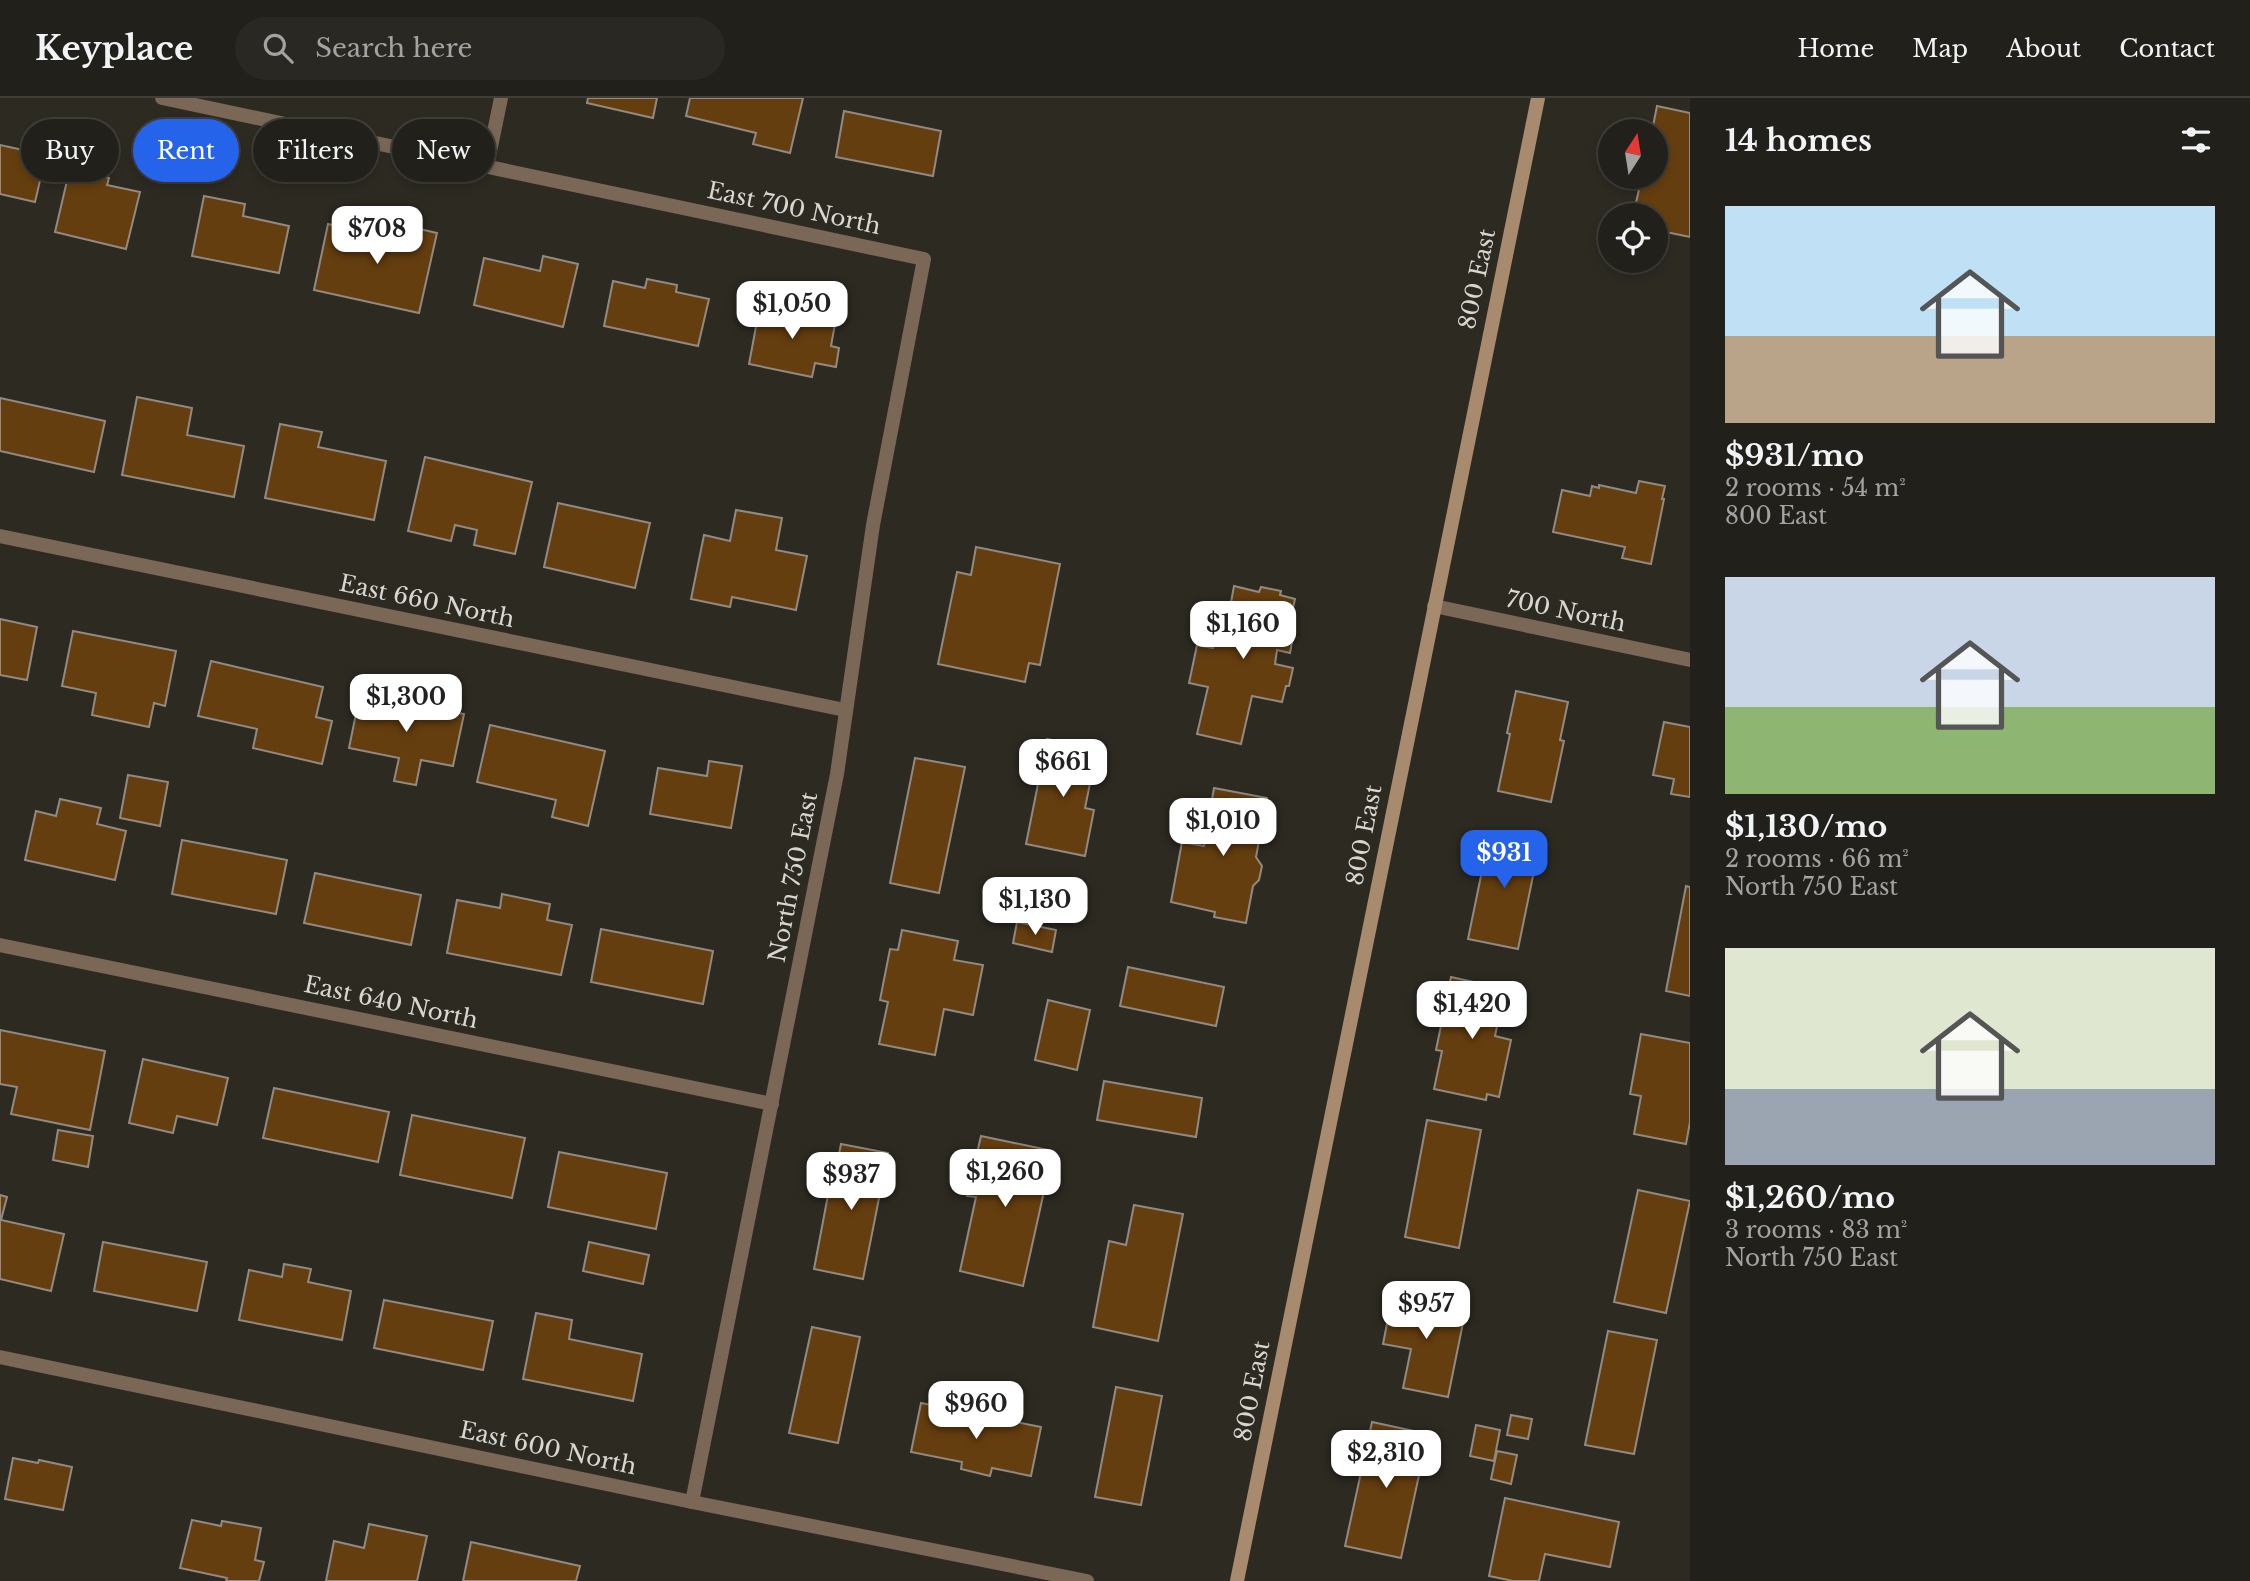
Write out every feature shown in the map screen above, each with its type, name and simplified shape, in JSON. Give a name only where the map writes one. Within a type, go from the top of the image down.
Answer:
[{"type":"main road","name":"800 East","points":[[1237,1581],[1538,98]]},
{"type":"street","name":"East 700 North","points":[[162,98],[392,146]]},
{"type":"street","points":[[495,127],[501,98]]},
{"type":"street","name":"East 700 North","points":[[495,168],[924,259]]},
{"type":"street","name":"North 750 East","points":[[692,1502],[837,775],[873,525],[924,259]]},
{"type":"street","name":"East 660 North","points":[[0,536],[845,710]]},
{"type":"street","name":"700 North","points":[[1434,606],[1690,660]]},
{"type":"street","name":"East 640 North","points":[[0,945],[772,1104]]},
{"type":"street","name":"East 600 North","points":[[0,1357],[692,1502],[1087,1581]]},
{"type":"building","points":[[588,98],[657,98],[653,118],[587,103]]},
{"type":"building","points":[[690,98],[803,98],[790,153],[753,144],[756,133],[686,116]]},
{"type":"building","points":[[1657,106],[1690,113],[1690,237],[1668,232],[1668,203],[1636,203],[1639,189],[1668,189],[1668,119],[1654,119]]},
{"type":"building","points":[[844,111],[941,131],[933,176],[836,157]]},
{"type":"building","points":[[0,145],[21,150],[21,182],[40,182],[35,202],[0,194]]},
{"type":"building","points":[[67,182],[108,182],[107,185],[140,192],[126,249],[55,232]]},
{"type":"building","points":[[204,196],[245,204],[243,216],[289,226],[279,273],[192,256]]},
{"type":"building","points":[[328,224],[395,239],[398,224],[437,233],[419,313],[314,290]]},
{"type":"building","points":[[543,256],[578,264],[563,327],[474,305],[484,258],[540,271]]},
{"type":"building","points":[[647,279],[677,285],[676,292],[709,299],[698,346],[604,326],[613,281],[645,288]]},
{"type":"building","points":[[761,300],[803,308],[801,317],[835,324],[831,346],[839,348],[836,367],[815,363],[812,377],[749,364]]},
{"type":"building","points":[[137,397],[192,408],[187,435],[244,446],[234,497],[122,475]]},
{"type":"building","points":[[0,398],[105,421],[94,472],[0,451]]},
{"type":"building","points":[[280,424],[322,432],[318,447],[386,461],[374,520],[265,498]]},
{"type":"building","points":[[425,457],[532,482],[515,554],[474,545],[477,530],[455,525],[451,541],[408,531]]},
{"type":"building","points":[[1639,481],[1665,486],[1651,564],[1622,558],[1625,547],[1553,532],[1562,490],[1590,496],[1592,486],[1599,488],[1599,485],[1636,493]]},
{"type":"building","points":[[558,503],[650,523],[635,588],[544,567]]},
{"type":"building","points":[[736,510],[782,518],[776,550],[807,556],[796,610],[732,597],[730,607],[691,599],[704,535],[730,541]]},
{"type":"building","points":[[976,547],[1060,564],[1040,665],[1029,663],[1025,682],[938,664],[957,572],[971,575]]},
{"type":"building","points":[[1234,586],[1259,592],[1261,587],[1281,591],[1280,595],[1295,599],[1287,635],[1293,637],[1290,653],[1277,650],[1275,664],[1293,668],[1289,686],[1286,686],[1282,702],[1252,696],[1241,744],[1197,734],[1208,687],[1189,683],[1197,645],[1213,648],[1222,606],[1230,608]]},
{"type":"building","points":[[0,619],[37,627],[27,680],[0,675]]},
{"type":"building","points":[[73,631],[176,651],[165,706],[154,703],[149,727],[92,715],[96,693],[62,686]]},
{"type":"building","points":[[211,661],[323,687],[316,717],[332,721],[322,764],[253,748],[257,729],[198,716]]},
{"type":"building","points":[[1516,691],[1568,702],[1560,740],[1564,741],[1551,802],[1498,791]]},
{"type":"building","points":[[360,694],[464,714],[453,766],[421,760],[416,785],[394,781],[399,758],[349,748]]},
{"type":"building","points":[[1664,722],[1690,727],[1690,797],[1671,794],[1674,779],[1653,775]]},
{"type":"building","points":[[490,725],[605,751],[588,826],[552,817],[556,800],[477,782]]},
{"type":"building","points":[[1047,739],[1097,749],[1085,808],[1094,810],[1085,856],[1026,844]]},
{"type":"building","points":[[915,758],[965,767],[939,893],[890,883]]},
{"type":"building","points":[[709,761],[742,766],[731,828],[650,814],[658,768],[707,776]]},
{"type":"building","points":[[128,775],[168,782],[160,826],[120,818]]},
{"type":"building","points":[[1214,788],[1267,798],[1256,857],[1262,866],[1259,880],[1253,886],[1246,923],[1214,917],[1215,912],[1171,902],[1182,842],[1204,846]]},
{"type":"building","points":[[60,799],[101,808],[97,824],[126,831],[115,880],[25,860],[36,811],[56,816]]},
{"type":"building","points":[[1490,832],[1540,842],[1518,949],[1468,939]]},
{"type":"building","points":[[182,840],[287,860],[276,914],[172,894]]},
{"type":"building","points":[[315,873],[421,895],[411,945],[304,923]]},
{"type":"building","points":[[1686,886],[1690,887],[1690,996],[1666,991]]},
{"type":"building","points":[[502,894],[550,904],[547,920],[572,925],[561,975],[447,953],[457,900],[500,908]]},
{"type":"building","points":[[1017,922],[1056,930],[1052,952],[1013,943]]},
{"type":"building","points":[[601,929],[713,951],[703,1004],[591,982]]},
{"type":"building","points":[[902,930],[958,941],[954,960],[983,965],[973,1015],[944,1009],[935,1055],[879,1044],[888,1002],[880,1000],[890,949],[898,950]]},
{"type":"building","points":[[1128,967],[1224,987],[1216,1026],[1120,1006]]},
{"type":"building","points":[[1451,977],[1505,989],[1495,1036],[1511,1040],[1499,1097],[1487,1094],[1486,1100],[1434,1089],[1442,1051],[1436,1050]]},
{"type":"building","points":[[1048,1000],[1090,1010],[1077,1070],[1035,1060]]},
{"type":"building","points":[[0,1030],[105,1051],[90,1130],[11,1114],[17,1087],[0,1084]]},
{"type":"building","points":[[1641,1034],[1690,1043],[1690,1122],[1686,1144],[1634,1134],[1641,1096],[1630,1094]]},
{"type":"building","points":[[143,1059],[228,1078],[217,1125],[177,1116],[173,1133],[129,1123]]},
{"type":"building","points":[[1104,1081],[1202,1098],[1196,1137],[1097,1120]]},
{"type":"building","points":[[274,1088],[389,1112],[378,1162],[263,1138]]},
{"type":"building","points":[[412,1115],[525,1138],[512,1198],[400,1175]]},
{"type":"building","points":[[1427,1120],[1481,1130],[1459,1248],[1405,1237]]},
{"type":"building","points":[[58,1130],[93,1136],[88,1167],[53,1160]]},
{"type":"building","points":[[981,1136],[1053,1151],[1023,1286],[960,1271],[976,1197],[967,1196]]},
{"type":"building","points":[[841,1144],[888,1153],[863,1279],[814,1269]]},
{"type":"building","points":[[559,1152],[667,1173],[656,1229],[548,1207]]},
{"type":"building","points":[[1638,1190],[1690,1201],[1666,1313],[1614,1302]]},
{"type":"building","points":[[0,1195],[7,1197],[1,1220],[64,1234],[51,1291],[0,1279]]},
{"type":"building","points":[[1134,1205],[1183,1214],[1158,1341],[1093,1327],[1109,1241],[1126,1245]]},
{"type":"building","points":[[103,1242],[207,1262],[197,1311],[94,1291]]},
{"type":"building","points":[[589,1242],[649,1255],[643,1284],[583,1271]]},
{"type":"building","points":[[284,1264],[311,1269],[308,1282],[351,1291],[342,1340],[239,1320],[249,1270],[282,1277]]},
{"type":"building","points":[[1393,1293],[1466,1308],[1448,1397],[1403,1388],[1411,1349],[1383,1344]]},
{"type":"building","points":[[384,1300],[493,1321],[483,1370],[374,1348]]},
{"type":"building","points":[[536,1313],[572,1320],[569,1339],[642,1354],[633,1401],[523,1379]]},
{"type":"building","points":[[812,1327],[860,1337],[838,1443],[789,1433]]},
{"type":"building","points":[[1608,1331],[1657,1340],[1634,1454],[1585,1445]]},
{"type":"building","points":[[1116,1387],[1162,1396],[1141,1505],[1095,1497]]},
{"type":"building","points":[[921,1403],[1041,1427],[1031,1476],[992,1468],[990,1476],[961,1469],[962,1462],[911,1452]]},
{"type":"building","points":[[1511,1415],[1532,1419],[1528,1439],[1507,1435]]},
{"type":"building","points":[[1372,1422],[1428,1434],[1401,1558],[1345,1546]]},
{"type":"building","points":[[1476,1425],[1500,1430],[1494,1461],[1470,1456]]},
{"type":"building","points":[[1497,1451],[1517,1455],[1511,1484],[1491,1479]]},
{"type":"building","points":[[13,1458],[72,1467],[63,1510],[5,1499]]},
{"type":"building","points":[[1505,1498],[1619,1522],[1610,1567],[1545,1554],[1539,1581],[1513,1581],[1489,1576]]},
{"type":"building","points":[[192,1520],[221,1526],[222,1521],[261,1528],[255,1560],[264,1562],[259,1581],[226,1581],[227,1578],[180,1568]]},
{"type":"building","points":[[369,1524],[427,1536],[417,1581],[326,1581],[334,1541],[364,1548]]},
{"type":"building","points":[[471,1542],[580,1566],[576,1581],[463,1581]]}]
